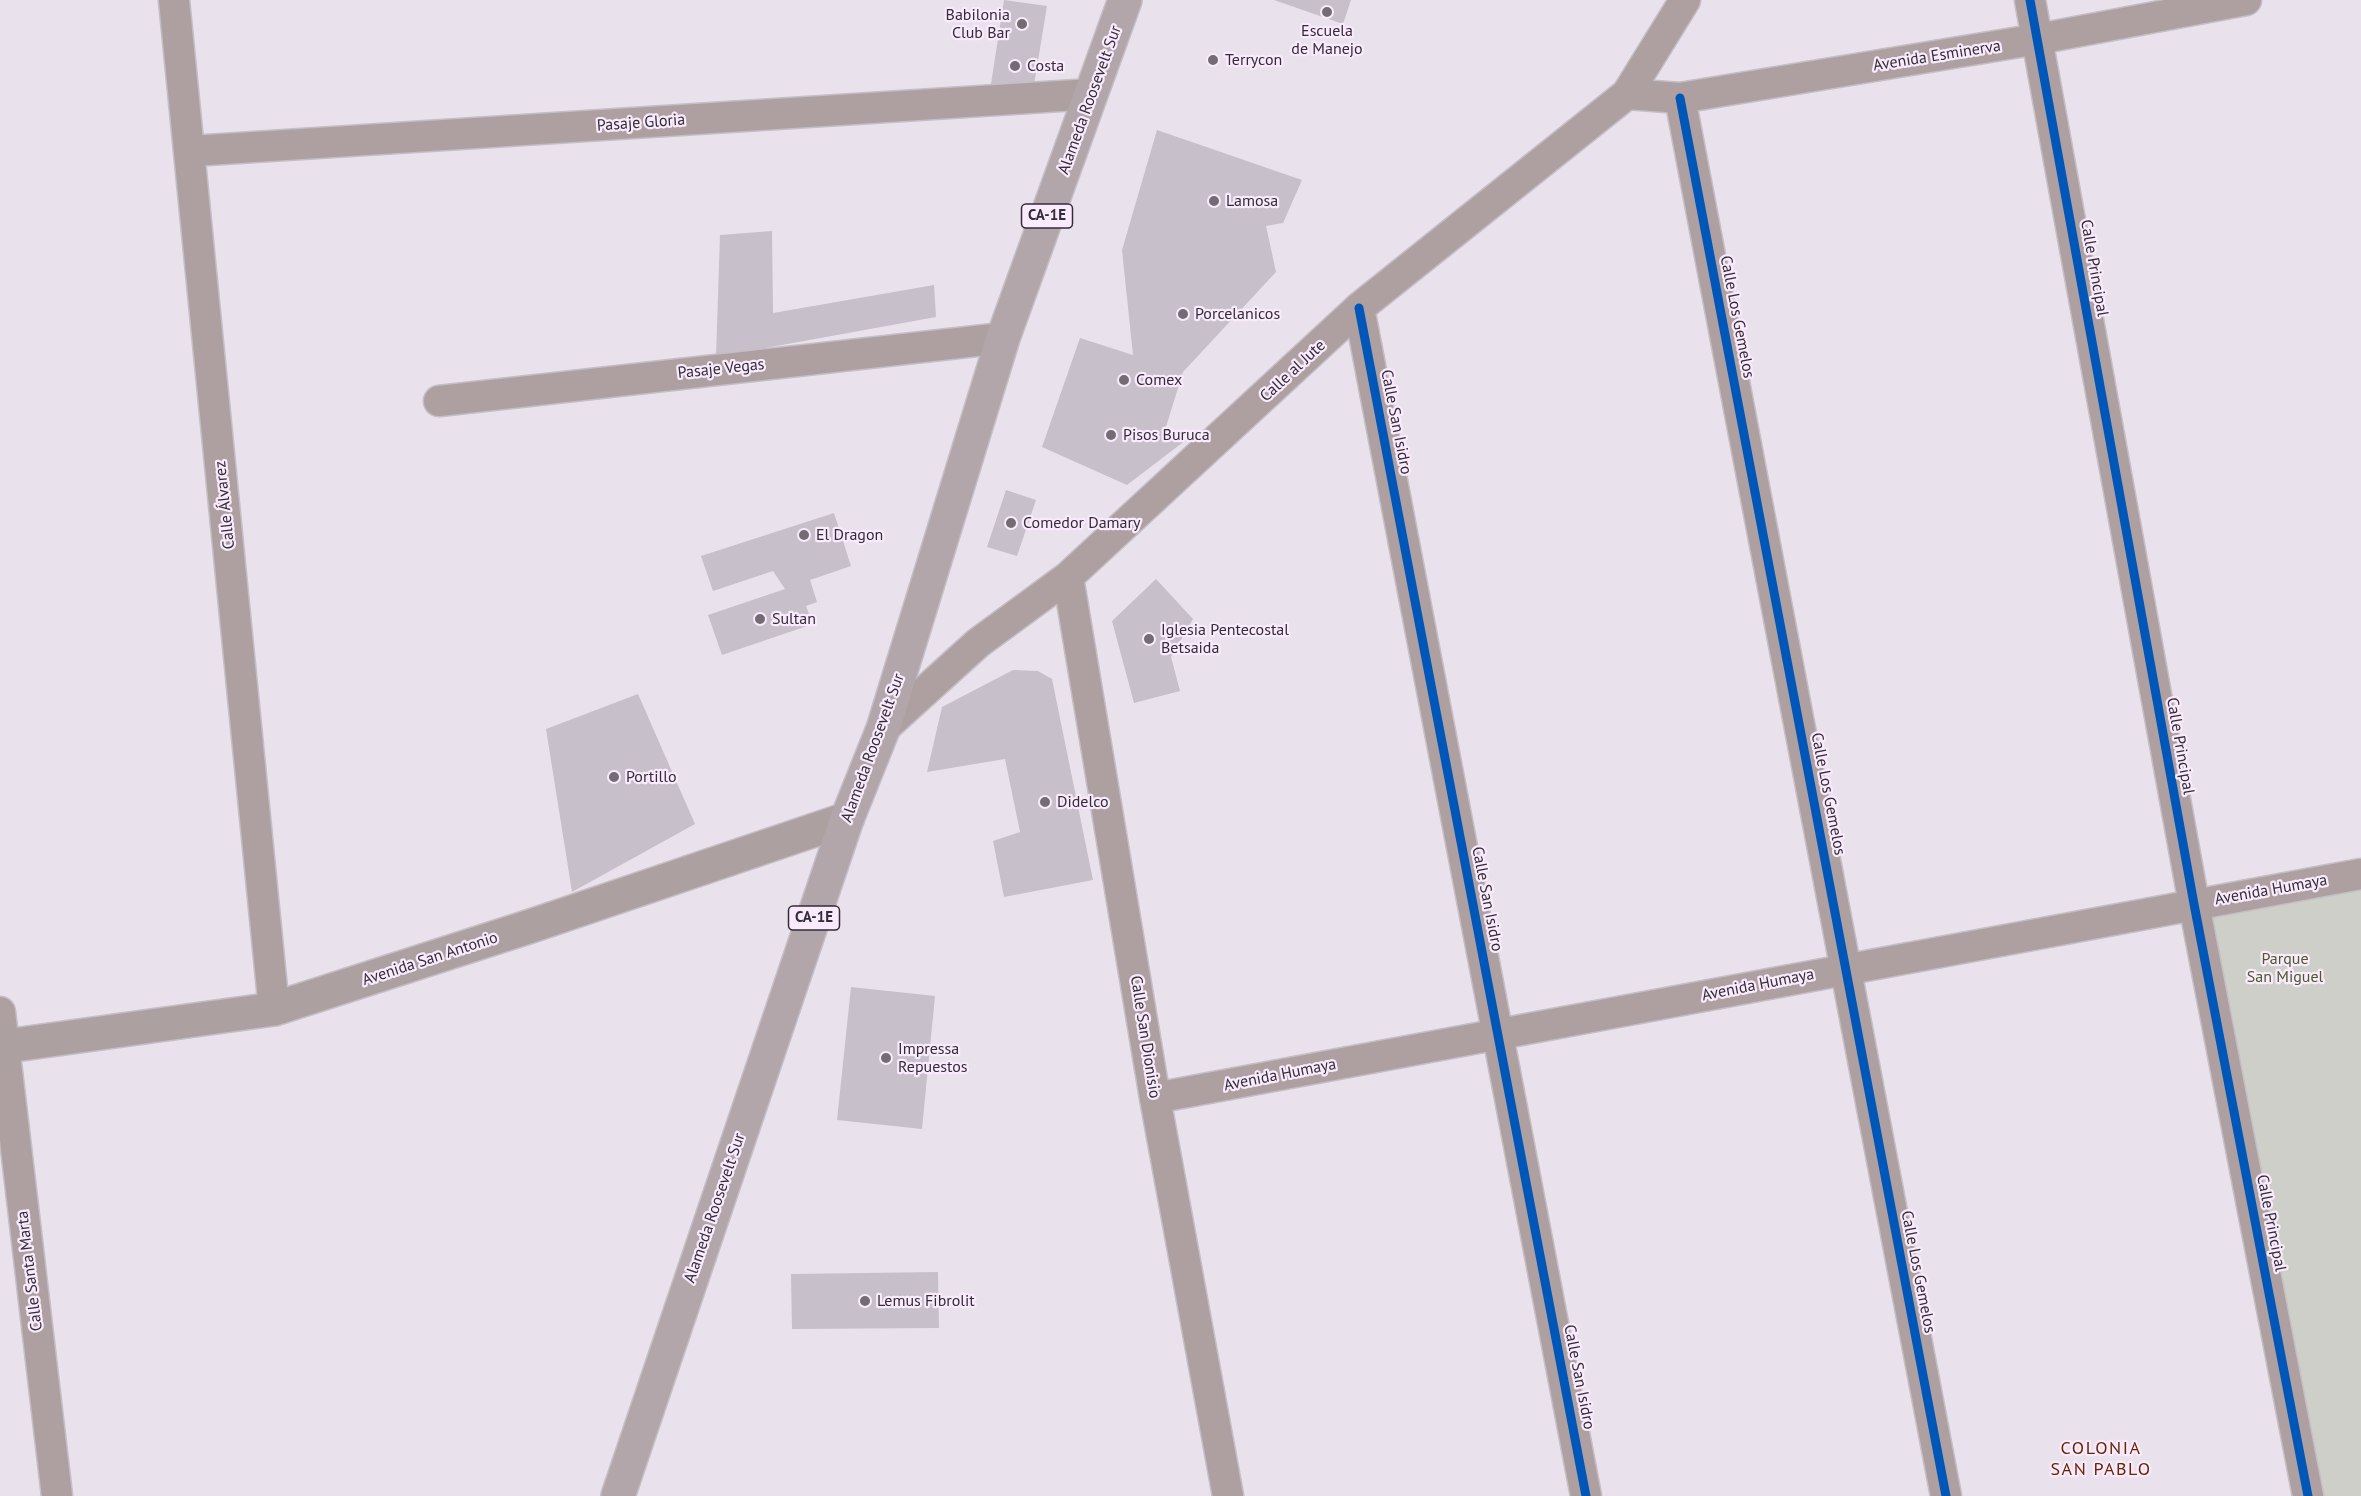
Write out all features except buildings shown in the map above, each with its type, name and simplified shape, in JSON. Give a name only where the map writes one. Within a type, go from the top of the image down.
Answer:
[{"type":"highway","name":"Alameda Roosevelt Sur","points":[[618,1496],[847,819],[883,729],[1003,338],[1125,0]]},
{"type":"street","name":"Calle Álvarez","points":[[174,0],[274,1009]]},
{"type":"street","name":"Calle al Jute","points":[[883,729],[978,643],[1068,578],[1359,308],[1627,94],[1685,0]]},
{"type":"street","name":"Calle Principal","points":[[2030,0],[2194,904],[2308,1496]]},
{"type":"street","name":"Avenida Esminerva","points":[[1627,94],[1680,98],[2038,39],[2246,0]]},
{"type":"street","name":"Pasaje Gloria","points":[[190,151],[1092,94]]},
{"type":"street","name":"Calle Los Gemelos","points":[[1680,98],[1946,1496]]},
{"type":"street","name":"Calle San Isidro","points":[[1359,308],[1586,1496]]},
{"type":"street","name":"Pasaje Vegas","points":[[439,401],[1003,338]]},
{"type":"street","name":"Calle San Dionisio","points":[[1068,578],[1155,1098],[1228,1496]]},
{"type":"street","name":"Avenida San Antonio","points":[[2,1047],[274,1009],[847,819]]},
{"type":"street","name":"Avenida Humaya","points":[[1155,1098],[2361,874]]},
{"type":"street","name":"Calle Santa Marta","points":[[0,1012],[2,1047],[57,1496]]},
{"type":"green space","name":"Parque San Miguel","points":[[2361,880],[2361,1496],[2308,1496],[2194,904]]},
{"type":"cycle path","points":[[2030,0],[2194,904],[2308,1496]]},
{"type":"cycle path","points":[[1680,98],[1946,1496]]},
{"type":"cycle path","points":[[1359,308],[1586,1496]]},
{"type":"place","name":"Escuela de Manejo","points":[[1327,12]]},
{"type":"place","name":"Babilonia Club Bar","points":[[1022,24]]},
{"type":"place","name":"Terrycon","points":[[1213,60]]},
{"type":"place","name":"Costa","points":[[1015,66]]},
{"type":"place","name":"Lamosa","points":[[1214,201]]},
{"type":"place","name":"Porcelanicos","points":[[1183,314]]},
{"type":"place","name":"Comex","points":[[1124,380]]},
{"type":"place","name":"Pisos Buruca","points":[[1111,435]]},
{"type":"place","name":"Comedor Damary","points":[[1011,523]]},
{"type":"place","name":"El Dragon","points":[[804,535]]},
{"type":"place","name":"Sultan","points":[[760,619]]},
{"type":"place","name":"Iglesia Pentecostal Betsaida","points":[[1149,639]]},
{"type":"place","name":"Portillo","points":[[614,777]]},
{"type":"place","name":"Didelco","points":[[1045,802]]},
{"type":"place","name":"Impressa Repuestos","points":[[886,1058]]},
{"type":"place","name":"Lemus Fibrolit","points":[[865,1301]]},
{"type":"district","name":"COLONIA SAN PABLO","points":[[2101,1459]]}]
